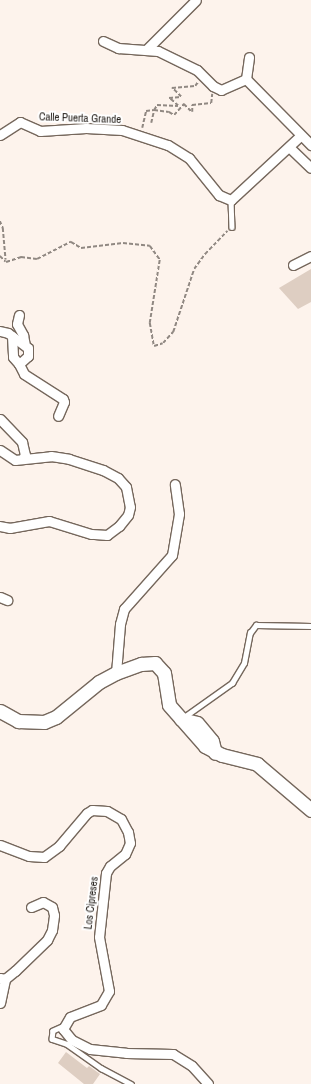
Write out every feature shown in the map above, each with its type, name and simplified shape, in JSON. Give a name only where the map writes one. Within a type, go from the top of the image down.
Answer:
[{"type":"street","points":[[147,49],[196,0]]},
{"type":"street","points":[[103,42],[118,48],[158,51],[202,74],[213,86],[221,90],[246,79]]},
{"type":"street","points":[[246,79],[249,57]]},
{"type":"street","points":[[246,79],[300,136],[311,145]]},
{"type":"street","name":"Calle Puerta Grande","points":[[0,135],[20,122],[40,131],[86,128],[122,130],[140,135],[168,145],[189,158],[219,195],[231,200]]},
{"type":"street","points":[[231,200],[300,136]]},
{"type":"street","points":[[288,147],[311,168]]},
{"type":"street","points":[[293,265],[311,256]]},
{"type":"street","points":[[19,315],[17,324],[29,352],[19,364]]},
{"type":"street","points":[[0,331],[25,344]]},
{"type":"street","points":[[12,336],[13,357],[19,364],[24,374],[63,399],[58,416]]},
{"type":"street","points":[[0,419],[22,442],[25,455],[23,458]]},
{"type":"street","points":[[0,450],[11,459],[51,456],[69,459],[112,475],[126,487],[129,500],[128,515],[115,531],[107,535],[91,534],[49,521],[10,528],[0,526]]},
{"type":"street","points":[[116,673],[120,624],[124,609],[172,555],[179,514],[175,484]]},
{"type":"street","points":[[0,711],[18,721],[31,723],[51,719],[99,682],[116,673],[141,664],[156,663],[162,669],[166,682],[166,698],[197,738],[215,753],[257,764],[311,810]]},
{"type":"street","name":"Los Cipreses","points":[[0,845],[29,856],[44,857],[59,846],[82,816],[92,810],[115,814],[126,827],[130,837],[129,849],[110,866],[106,873],[102,902],[99,946],[110,985],[105,1001],[96,1008],[70,1017],[62,1027]]},
{"type":"street","points":[[0,1003],[2,978],[40,948],[52,930],[54,915],[52,907],[43,902],[31,907]]},
{"type":"street","points":[[62,1027],[72,1040],[90,1049],[126,1054],[173,1054],[192,1066],[208,1084]]},
{"type":"lane","points":[[231,200],[232,227]]},
{"type":"lane","points":[[178,715],[232,683],[244,663],[250,633],[256,625],[311,626]]},
{"type":"lane","points":[[62,1027],[53,1031],[52,1039],[67,1044],[101,1068],[131,1084]]},
{"type":"path","points":[[151,123],[154,110],[157,105],[178,106],[169,98],[181,97],[172,88],[195,86],[202,74]]},
{"type":"path","points":[[140,135],[146,110],[169,112],[174,115],[184,104],[192,112],[192,105],[211,103],[213,86]]},
{"type":"path","points":[[0,221],[3,228],[6,262]]},
{"type":"path","points":[[6,262],[21,257],[37,259],[71,242],[81,248],[123,243],[150,246],[160,260],[150,323],[154,346],[163,343],[173,332],[194,269],[205,254],[232,227]]},
{"type":"path","points":[[0,256],[6,262]]},
{"type":"building","points":[[311,269],[311,302],[298,309],[279,288]]},
{"type":"building","points":[[66,1052],[87,1068],[89,1066],[100,1074],[93,1084],[84,1084],[58,1063]]}]
